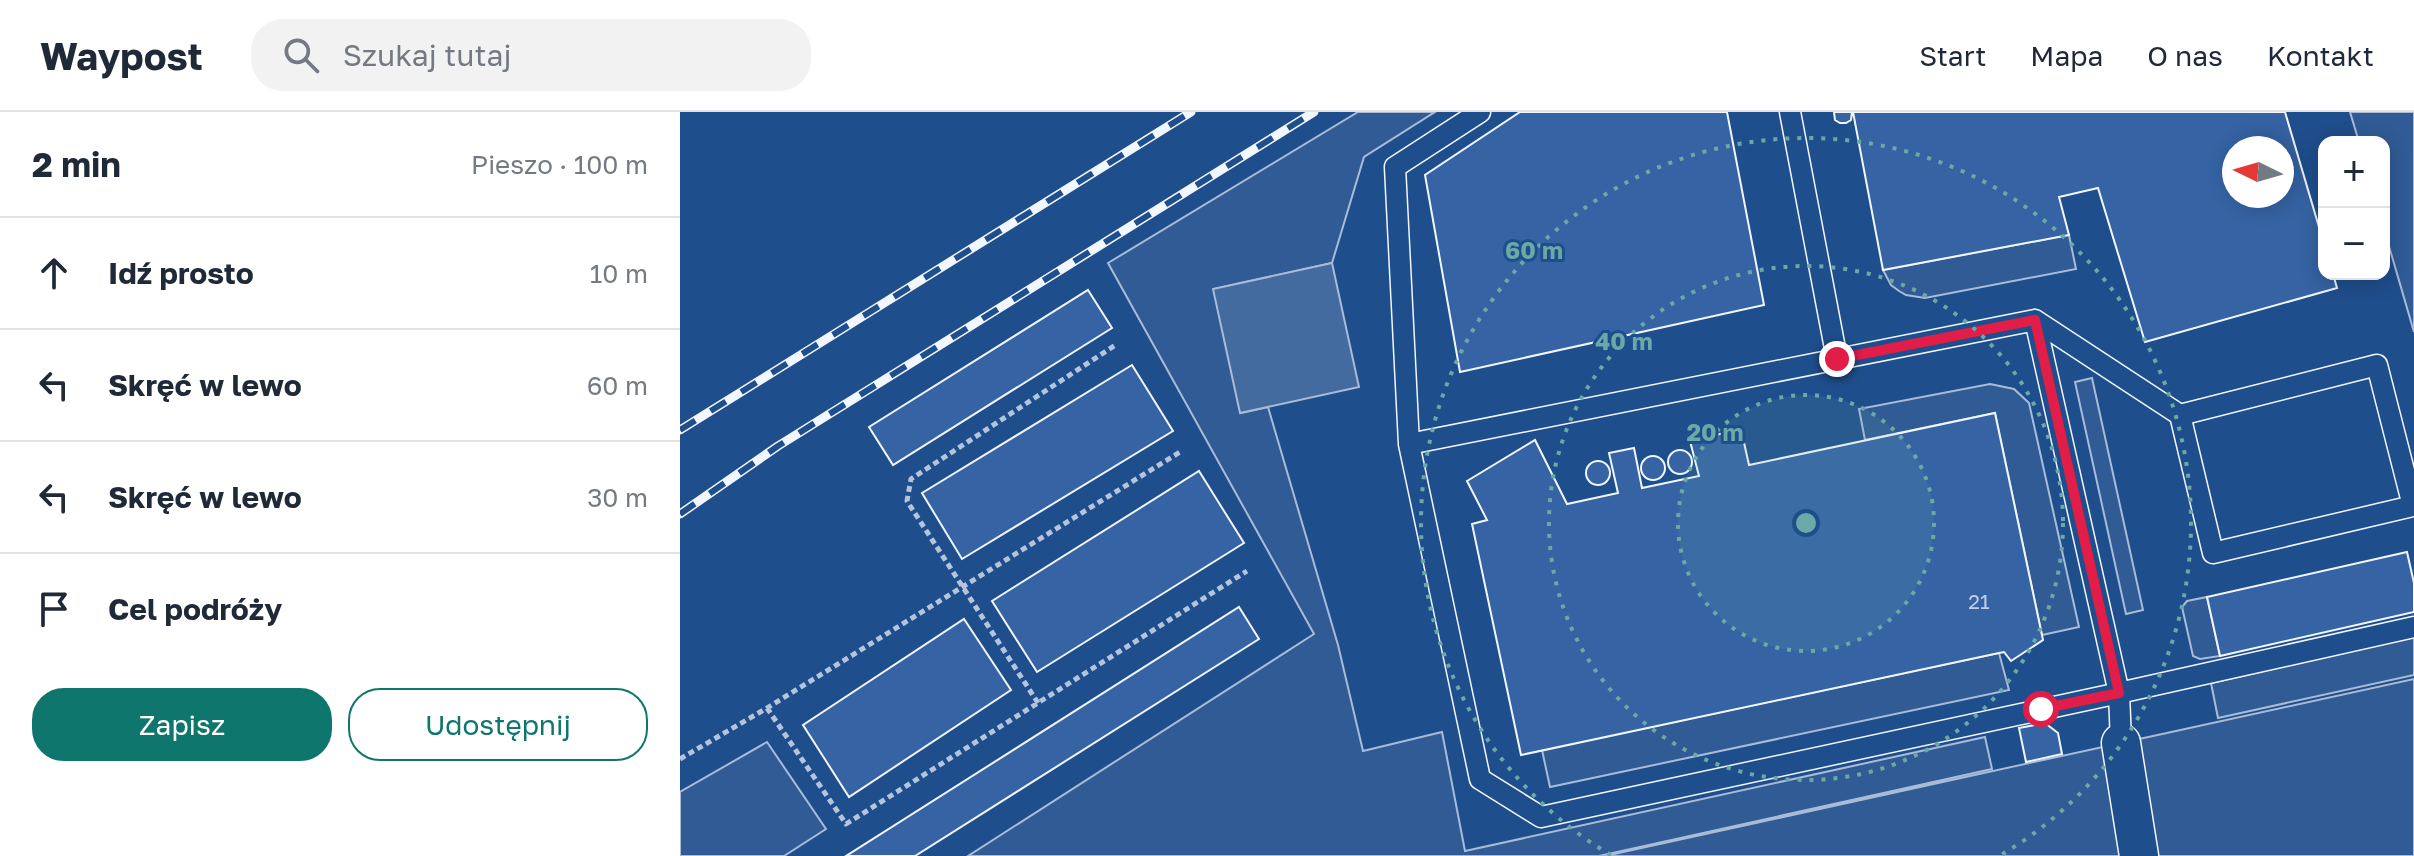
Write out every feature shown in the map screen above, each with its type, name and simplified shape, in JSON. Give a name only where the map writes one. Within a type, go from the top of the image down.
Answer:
[{"type":"street","points":[[2121,743],[2139,856]]},
{"type":"lane","points":[[1480,112],[1395,167],[1409,444],[1480,779],[1541,817],[2414,627]]},
{"type":"lane","points":[[1790,112],[1837,359]]},
{"type":"lane","points":[[1409,444],[2035,320],[2180,415],[2213,553],[2414,507],[2377,365],[2180,415]]},
{"type":"lane","points":[[2035,320],[2119,693],[2121,743]]},
{"type":"path","points":[[1038,703],[907,501],[911,479],[1117,344]]},
{"type":"path","points":[[680,759],[1180,452]]},
{"type":"path","points":[[767,708],[846,824],[1247,571]]},
{"type":"shaded area","points":[[1358,112],[1435,112],[1364,157],[1332,263],[1214,289],[1241,413],[1268,407],[1338,645],[1363,751],[1442,732],[1465,851],[1985,737],[1992,769],[1599,856],[968,856],[1314,634],[1108,263]]},
{"type":"shaded area","points":[[2350,112],[2414,112],[2414,332],[2390,250],[2390,136],[2357,136]]},
{"type":"shaded area","points":[[2069,235],[2076,269],[1925,298],[1899,291],[1891,285],[1883,270]]},
{"type":"shaded area","points":[[1332,263],[1359,387],[1240,413],[1213,289]]},
{"type":"shaded area","points":[[2092,378],[2143,610],[2126,614],[2075,382]]},
{"type":"shaded area","points":[[1990,384],[2014,389],[2029,403],[2079,627],[2042,635],[1995,413],[1865,440],[1859,409]]},
{"type":"shaded area","points":[[2207,597],[2220,656],[2200,659],[2193,656],[2182,607],[2187,601]]},
{"type":"shaded area","points":[[2414,637],[2414,675],[2218,718],[2211,683]]},
{"type":"shaded area","points":[[1999,653],[2009,690],[1550,787],[1542,750]]},
{"type":"shaded area","points":[[2414,679],[2414,856],[1605,856],[2121,743]]},
{"type":"shaded area","points":[[767,742],[826,829],[784,856],[680,856],[680,792]]},
{"type":"building","points":[[1520,112],[1727,112],[1764,305],[1460,372],[1425,175]]},
{"type":"building","points":[[1834,112],[1852,112],[1851,120],[1840,123],[1835,120]]},
{"type":"building","points":[[1853,112],[2285,112],[2292,136],[2222,136],[2222,208],[2294,208],[2294,142],[2318,224],[2318,280],[2335,280],[2337,288],[2145,342],[2098,188],[2059,197],[2069,235],[1883,270]]},
{"type":"building","points":[[1088,290],[1112,328],[893,465],[869,427]]},
{"type":"building","points":[[1132,365],[1173,431],[962,559],[922,493]]},
{"type":"building","points":[[1995,413],[2043,640],[2011,661],[2004,652],[1521,755],[1472,524],[1487,520],[1467,481],[1535,440],[1567,504],[1618,493],[1609,453],[1634,448],[1642,488],[1699,476],[1690,441],[1741,429],[1749,465]]},
{"type":"building","points":[[1680,450],[1689,453],[1692,462],[1689,471],[1680,474],[1671,471],[1668,462],[1671,453]]},
{"type":"building","points":[[1653,456],[1662,459],[1665,468],[1662,477],[1653,480],[1644,477],[1641,468],[1644,459]]},
{"type":"building","points":[[1598,461],[1607,464],[1610,473],[1607,482],[1598,485],[1589,482],[1586,473],[1589,464]]},
{"type":"building","points":[[1199,471],[1244,543],[1037,672],[992,601]]},
{"type":"building","points":[[2407,552],[2414,583],[2414,612],[2220,656],[2207,597]]},
{"type":"building","points":[[1239,607],[1259,639],[915,856],[846,856]]},
{"type":"building","points":[[964,619],[1011,690],[849,797],[803,725]]},
{"type":"building","points":[[2045,723],[2058,733],[2062,754],[2026,762],[2019,728]]},
{"type":"railway","points":[[680,430],[1191,112]]},
{"type":"railway","points":[[680,514],[778,446],[1314,112]]},
{"type":"route","points":[[1837,359],[2035,320],[2119,693],[2041,709]]}]
